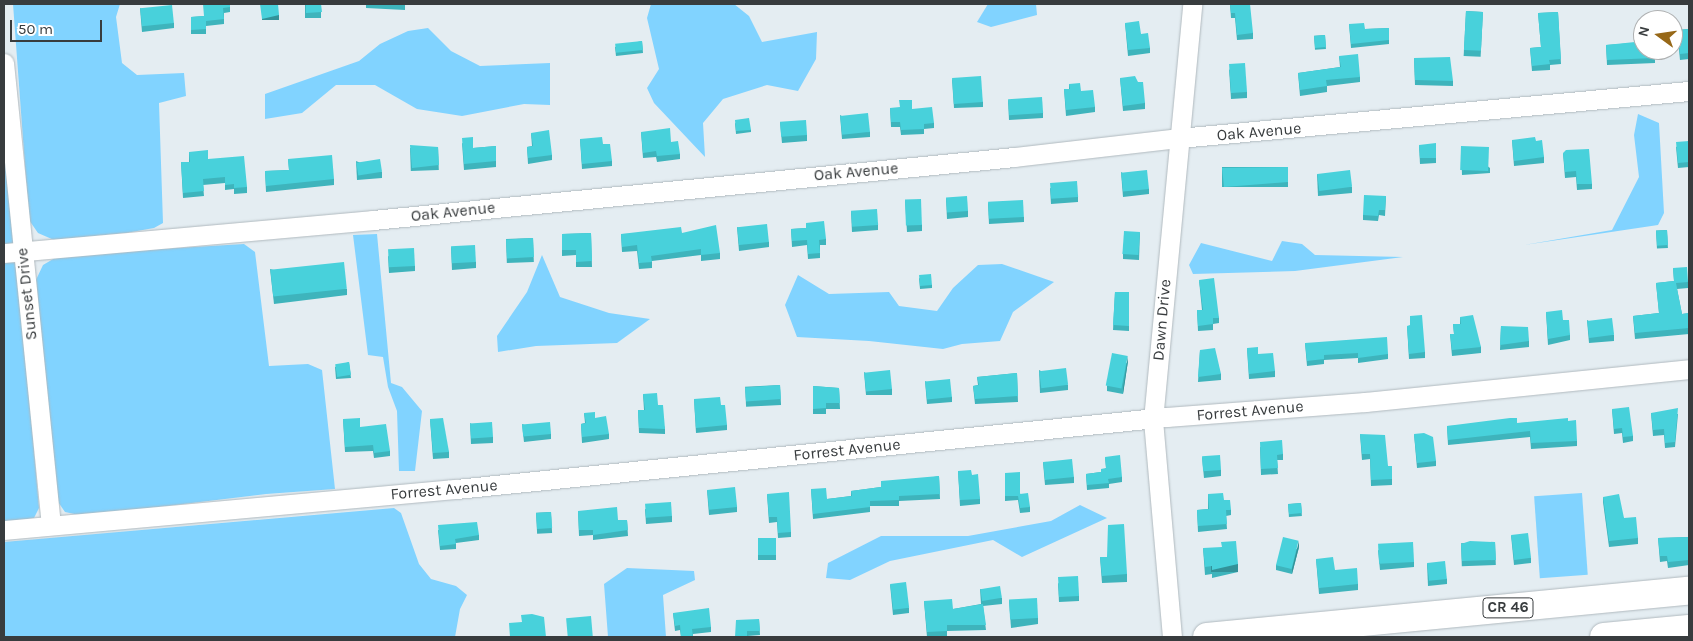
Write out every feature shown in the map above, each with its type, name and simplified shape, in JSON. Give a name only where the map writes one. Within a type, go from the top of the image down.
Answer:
[{"type":"highway","name":"CR 46","points":[[1207,637],[1689,591]]},
{"type":"highway","points":[[1604,637],[1689,629]]},
{"type":"street","name":"Dawn Drive","points":[[1172,637],[1152,420],[1192,4]]},
{"type":"street","name":"Sunset Drive","points":[[4,63],[51,525]]},
{"type":"street","name":"Oak Avenue","points":[[4,252],[1004,158],[1179,138],[1689,91]]},
{"type":"street","name":"Forrest Avenue","points":[[4,530],[456,489],[1689,369]]},
{"type":"shaded area","points":[[13,4],[120,4],[116,17],[122,63],[137,75],[184,73],[186,96],[159,103],[163,223],[154,228],[126,233],[54,240],[38,233],[29,220]]},
{"type":"shaded area","points":[[651,4],[734,4],[749,16],[762,42],[817,32],[816,59],[798,91],[767,85],[723,99],[703,123],[705,157],[654,103],[647,88],[659,69],[647,18]]},
{"type":"shaded area","points":[[988,4],[1036,4],[1037,15],[991,27],[977,22]]},
{"type":"shaded area","points":[[428,28],[451,51],[480,66],[550,63],[550,105],[524,104],[462,116],[417,109],[375,85],[336,85],[302,113],[265,119],[265,94],[359,61],[380,44],[408,31]]},
{"type":"shaded area","points":[[1638,114],[1659,123],[1664,213],[1658,225],[1518,246],[1612,230],[1639,177],[1634,135]]},
{"type":"shaded area","points":[[4,124],[15,244],[4,247]]},
{"type":"shaded area","points":[[377,234],[391,383],[402,387],[422,411],[415,471],[399,471],[397,411],[388,387],[383,357],[368,355],[353,235]]},
{"type":"shaded area","points":[[1282,241],[1302,244],[1315,255],[1403,257],[1295,271],[1193,274],[1189,265],[1201,243],[1272,261]]},
{"type":"shaded area","points":[[244,244],[255,252],[269,366],[308,364],[322,370],[335,489],[266,494],[84,516],[65,512],[56,499],[35,282],[43,265],[60,255]]},
{"type":"shaded area","points":[[542,255],[560,297],[609,313],[650,319],[617,343],[536,346],[498,352],[497,336],[527,292]]},
{"type":"shaded area","points":[[12,261],[18,265],[39,508],[34,518],[4,523],[4,262]]},
{"type":"shaded area","points":[[1002,264],[1054,282],[1013,312],[1000,341],[962,344],[943,349],[869,341],[797,337],[785,305],[798,275],[829,294],[889,292],[899,306],[937,311],[953,288],[978,265]]},
{"type":"shaded area","points":[[1582,493],[1588,575],[1540,578],[1534,496]]},
{"type":"shaded area","points":[[1080,505],[1107,518],[1022,557],[993,540],[890,561],[850,580],[826,578],[828,563],[881,536],[968,536],[1051,521]]},
{"type":"shaded area","points":[[394,508],[401,513],[419,564],[431,579],[456,586],[467,595],[460,609],[455,637],[4,637],[4,542]]},
{"type":"shaded area","points":[[627,568],[694,571],[695,580],[663,595],[666,637],[608,637],[604,584]]},
{"type":"building","points":[[203,4],[230,4],[230,7],[223,8],[224,19],[206,21],[206,29],[191,30],[191,17],[204,16]]},
{"type":"building","points":[[260,4],[278,4],[279,15],[262,19]]},
{"type":"building","points":[[306,4],[321,4],[322,12],[306,13]]},
{"type":"building","points":[[1230,4],[1250,4],[1253,33],[1237,35],[1235,13],[1231,13]]},
{"type":"building","points":[[172,5],[174,23],[142,26],[140,8]]},
{"type":"building","points":[[1466,11],[1483,12],[1481,51],[1464,50]]},
{"type":"building","points":[[1558,12],[1561,59],[1549,60],[1550,64],[1532,66],[1530,48],[1541,47],[1538,13]]},
{"type":"building","points":[[1139,21],[1141,34],[1148,33],[1150,48],[1128,50],[1125,23]]},
{"type":"building","points":[[1364,23],[1365,29],[1389,28],[1389,40],[1351,44],[1349,24]]},
{"type":"building","points":[[1689,29],[1689,53],[1683,54],[1683,30]]},
{"type":"building","points":[[1325,35],[1326,47],[1315,48],[1314,36]]},
{"type":"building","points":[[642,41],[643,50],[616,53],[615,44]]},
{"type":"building","points":[[1633,42],[1633,59],[1607,60],[1606,45]]},
{"type":"building","points":[[1358,54],[1360,77],[1326,80],[1327,86],[1300,90],[1298,73],[1341,67],[1339,56]]},
{"type":"building","points":[[1450,57],[1453,81],[1415,80],[1414,58]]},
{"type":"building","points":[[1245,63],[1247,92],[1231,93],[1229,64]]},
{"type":"building","points":[[981,76],[983,102],[954,104],[952,78]]},
{"type":"building","points":[[1135,76],[1138,82],[1143,82],[1145,103],[1123,106],[1120,78]]},
{"type":"building","points":[[1080,83],[1081,91],[1093,90],[1095,107],[1066,110],[1064,89],[1070,89],[1069,84]]},
{"type":"building","points":[[1042,97],[1043,113],[1009,115],[1008,99]]},
{"type":"building","points":[[899,100],[912,100],[912,109],[932,107],[934,123],[924,124],[924,129],[901,130],[900,122],[891,122],[890,108],[900,107]]},
{"type":"building","points":[[868,113],[870,132],[842,135],[840,116]]},
{"type":"building","points":[[749,118],[751,130],[736,131],[735,120]]},
{"type":"building","points":[[806,120],[807,135],[781,137],[780,122]]},
{"type":"building","points":[[670,128],[671,142],[678,141],[680,154],[657,156],[656,151],[643,153],[641,132]]},
{"type":"building","points":[[549,130],[552,155],[528,158],[527,147],[533,146],[531,133]]},
{"type":"building","points":[[473,137],[473,148],[496,146],[496,161],[464,164],[462,138]]},
{"type":"building","points":[[602,137],[603,144],[610,144],[612,161],[582,164],[580,139]]},
{"type":"building","points":[[1535,137],[1536,141],[1542,140],[1544,157],[1514,161],[1512,140]]},
{"type":"building","points":[[1689,141],[1689,162],[1678,163],[1676,142]]},
{"type":"building","points":[[1436,143],[1436,158],[1420,158],[1419,145]]},
{"type":"building","points":[[410,145],[438,147],[439,165],[412,168]]},
{"type":"building","points":[[1461,146],[1489,147],[1488,171],[1460,170]]},
{"type":"building","points":[[1589,149],[1592,184],[1577,184],[1576,171],[1565,172],[1563,153],[1566,150]]},
{"type":"building","points":[[208,150],[208,159],[244,156],[247,187],[234,188],[234,184],[225,185],[225,177],[203,179],[204,191],[183,193],[181,162],[190,162],[189,152]]},
{"type":"building","points":[[332,155],[334,179],[266,186],[265,171],[289,170],[288,159]]},
{"type":"building","points":[[380,159],[382,172],[358,176],[356,163]]},
{"type":"building","points":[[1288,167],[1288,182],[1224,187],[1222,168]]},
{"type":"building","points":[[1147,170],[1149,189],[1123,192],[1121,173]]},
{"type":"building","points":[[1350,170],[1352,187],[1319,191],[1317,174]]},
{"type":"building","points":[[1077,181],[1078,197],[1051,199],[1050,183]]},
{"type":"building","points":[[1364,195],[1386,196],[1385,210],[1379,210],[1378,216],[1363,215]]},
{"type":"building","points":[[967,196],[968,211],[947,212],[946,197]]},
{"type":"building","points":[[921,199],[922,225],[906,226],[905,200]]},
{"type":"building","points":[[1023,200],[1024,217],[989,219],[988,202]]},
{"type":"building","points":[[877,209],[878,225],[852,227],[851,211]]},
{"type":"building","points":[[824,221],[826,239],[819,240],[820,253],[808,254],[807,240],[792,241],[791,229],[806,228],[806,223]]},
{"type":"building","points":[[767,224],[769,242],[739,245],[737,227]]},
{"type":"building","points":[[716,225],[720,253],[701,255],[701,249],[651,256],[652,262],[639,263],[637,245],[622,247],[621,234],[681,227],[682,233]]},
{"type":"building","points":[[1667,230],[1668,245],[1657,246],[1656,231]]},
{"type":"building","points":[[1124,231],[1140,232],[1138,255],[1122,254]]},
{"type":"building","points":[[591,233],[592,261],[576,262],[576,250],[562,250],[562,234]]},
{"type":"building","points":[[533,238],[534,257],[507,258],[506,239]]},
{"type":"building","points":[[475,245],[476,262],[452,263],[451,246]]},
{"type":"building","points":[[414,248],[415,266],[389,267],[388,249]]},
{"type":"building","points":[[344,262],[347,289],[273,297],[270,270]]},
{"type":"building","points":[[1687,267],[1688,282],[1676,283],[1682,314],[1689,313],[1689,328],[1635,333],[1633,316],[1659,313],[1656,283],[1674,281],[1673,268]]},
{"type":"building","points":[[931,274],[932,285],[920,286],[919,275]]},
{"type":"building","points":[[1214,278],[1219,318],[1213,318],[1213,324],[1198,326],[1197,310],[1203,310],[1199,280]]},
{"type":"building","points":[[1115,292],[1129,292],[1129,326],[1113,325]]},
{"type":"building","points":[[1562,310],[1563,320],[1569,320],[1570,335],[1548,339],[1546,312]]},
{"type":"building","points":[[1422,315],[1425,352],[1409,354],[1407,326],[1410,325],[1410,316]]},
{"type":"building","points":[[1473,315],[1481,347],[1452,350],[1450,334],[1454,334],[1453,324],[1461,324],[1460,317]]},
{"type":"building","points":[[1612,318],[1614,335],[1589,338],[1587,321]]},
{"type":"building","points":[[1501,326],[1528,327],[1529,341],[1500,345]]},
{"type":"building","points":[[1387,337],[1388,354],[1358,358],[1358,353],[1324,355],[1324,359],[1307,361],[1305,343]]},
{"type":"building","points":[[1258,347],[1258,354],[1273,353],[1275,371],[1249,374],[1247,348]]},
{"type":"building","points":[[1215,348],[1221,374],[1198,377],[1200,350]]},
{"type":"building","points":[[1112,353],[1128,356],[1121,388],[1106,385]]},
{"type":"building","points":[[349,362],[351,375],[337,377],[335,364]]},
{"type":"building","points":[[1066,368],[1068,385],[1041,388],[1039,371]]},
{"type":"building","points":[[890,370],[892,389],[866,392],[864,373]]},
{"type":"building","points":[[1017,373],[1018,396],[975,399],[973,386],[979,385],[977,377]]},
{"type":"building","points":[[950,379],[952,397],[927,400],[925,382]]},
{"type":"building","points":[[780,385],[781,399],[746,401],[745,387]]},
{"type":"building","points":[[813,386],[839,388],[840,403],[826,403],[826,408],[813,409]]},
{"type":"building","points":[[657,393],[658,405],[663,405],[665,429],[639,428],[638,410],[645,410],[643,394]]},
{"type":"building","points":[[720,397],[721,405],[725,405],[727,425],[696,428],[694,399]]},
{"type":"building","points":[[1629,407],[1633,436],[1623,437],[1622,428],[1614,429],[1612,409]]},
{"type":"building","points":[[1678,408],[1675,442],[1665,443],[1664,429],[1653,430],[1651,413]]},
{"type":"building","points":[[595,412],[595,418],[606,416],[609,434],[582,437],[581,424],[586,423],[584,413]]},
{"type":"building","points":[[360,418],[360,427],[386,424],[390,451],[374,453],[373,445],[345,447],[343,419]]},
{"type":"building","points":[[443,418],[449,452],[433,453],[430,419]]},
{"type":"building","points":[[1517,418],[1517,423],[1568,418],[1568,421],[1576,420],[1577,441],[1531,443],[1530,431],[1448,440],[1447,426]]},
{"type":"building","points":[[492,422],[493,437],[471,438],[470,424]]},
{"type":"building","points":[[550,422],[551,434],[523,436],[522,424]]},
{"type":"building","points":[[1424,433],[1433,437],[1436,461],[1417,463],[1414,434]]},
{"type":"building","points":[[1360,434],[1385,435],[1388,466],[1392,466],[1392,479],[1371,480],[1370,454],[1362,454]]},
{"type":"building","points":[[1282,440],[1283,454],[1277,455],[1278,468],[1261,469],[1260,442]]},
{"type":"building","points":[[1120,455],[1122,477],[1108,479],[1109,483],[1087,485],[1086,474],[1101,472],[1101,469],[1106,468],[1105,457]]},
{"type":"building","points":[[1220,455],[1221,470],[1203,471],[1202,456]]},
{"type":"building","points":[[1072,459],[1074,477],[1045,480],[1043,462]]},
{"type":"building","points":[[971,470],[972,475],[978,474],[980,499],[960,500],[958,471]]},
{"type":"building","points":[[1020,472],[1020,494],[1028,493],[1030,507],[1020,508],[1018,496],[1005,496],[1005,473]]},
{"type":"building","points":[[939,476],[940,494],[899,496],[899,500],[870,501],[870,507],[813,514],[811,489],[826,488],[827,499],[852,496],[851,491],[881,487],[881,481]]},
{"type":"building","points":[[735,487],[737,507],[709,510],[707,490]]},
{"type":"building","points":[[789,492],[791,532],[778,533],[777,517],[769,517],[767,494]]},
{"type":"building","points":[[1223,493],[1224,500],[1230,500],[1231,510],[1226,510],[1227,524],[1198,526],[1197,510],[1209,509],[1208,494]]},
{"type":"building","points":[[1619,494],[1624,518],[1636,517],[1638,538],[1609,541],[1603,497]]},
{"type":"building","points":[[671,502],[672,516],[646,518],[645,504]]},
{"type":"building","points":[[1301,503],[1302,513],[1289,514],[1288,504]]},
{"type":"building","points":[[617,507],[618,520],[627,520],[628,530],[593,535],[593,530],[579,530],[578,511]]},
{"type":"building","points":[[551,512],[552,528],[537,529],[536,513]]},
{"type":"building","points":[[477,522],[479,535],[455,539],[456,544],[440,546],[438,525]]},
{"type":"building","points":[[1124,524],[1127,574],[1102,576],[1100,557],[1107,557],[1108,525]]},
{"type":"building","points":[[1528,533],[1531,558],[1514,560],[1511,535]]},
{"type":"building","points":[[1283,537],[1299,541],[1292,569],[1276,565]]},
{"type":"building","points":[[1689,537],[1689,560],[1668,562],[1667,556],[1660,556],[1658,538]]},
{"type":"building","points":[[758,538],[776,538],[776,555],[758,555]]},
{"type":"building","points":[[1236,541],[1238,564],[1212,570],[1212,566],[1205,567],[1203,548],[1222,547],[1221,542]]},
{"type":"building","points":[[1470,541],[1495,542],[1496,560],[1462,561],[1461,544]]},
{"type":"building","points":[[1413,542],[1414,562],[1379,564],[1378,544]]},
{"type":"building","points":[[1333,557],[1335,570],[1357,568],[1358,584],[1319,588],[1316,559]]},
{"type":"building","points":[[1445,561],[1447,579],[1429,581],[1427,563]]},
{"type":"building","points":[[1078,576],[1079,596],[1059,597],[1058,577]]},
{"type":"building","points":[[906,582],[909,608],[893,610],[890,584]]},
{"type":"building","points":[[1000,586],[1002,598],[982,601],[980,589]]},
{"type":"building","points":[[1037,598],[1038,618],[1010,619],[1009,599]]},
{"type":"building","points":[[952,599],[953,609],[983,604],[986,625],[947,625],[947,631],[927,632],[924,601]]},
{"type":"building","points":[[709,608],[711,627],[692,629],[693,637],[681,637],[680,625],[675,626],[673,613]]},
{"type":"building","points":[[532,614],[544,617],[546,637],[510,637],[509,623],[522,622],[521,615]]},
{"type":"building","points":[[591,616],[593,637],[568,637],[566,618]]},
{"type":"building","points":[[759,619],[760,631],[747,631],[747,637],[735,637],[736,620]]}]
